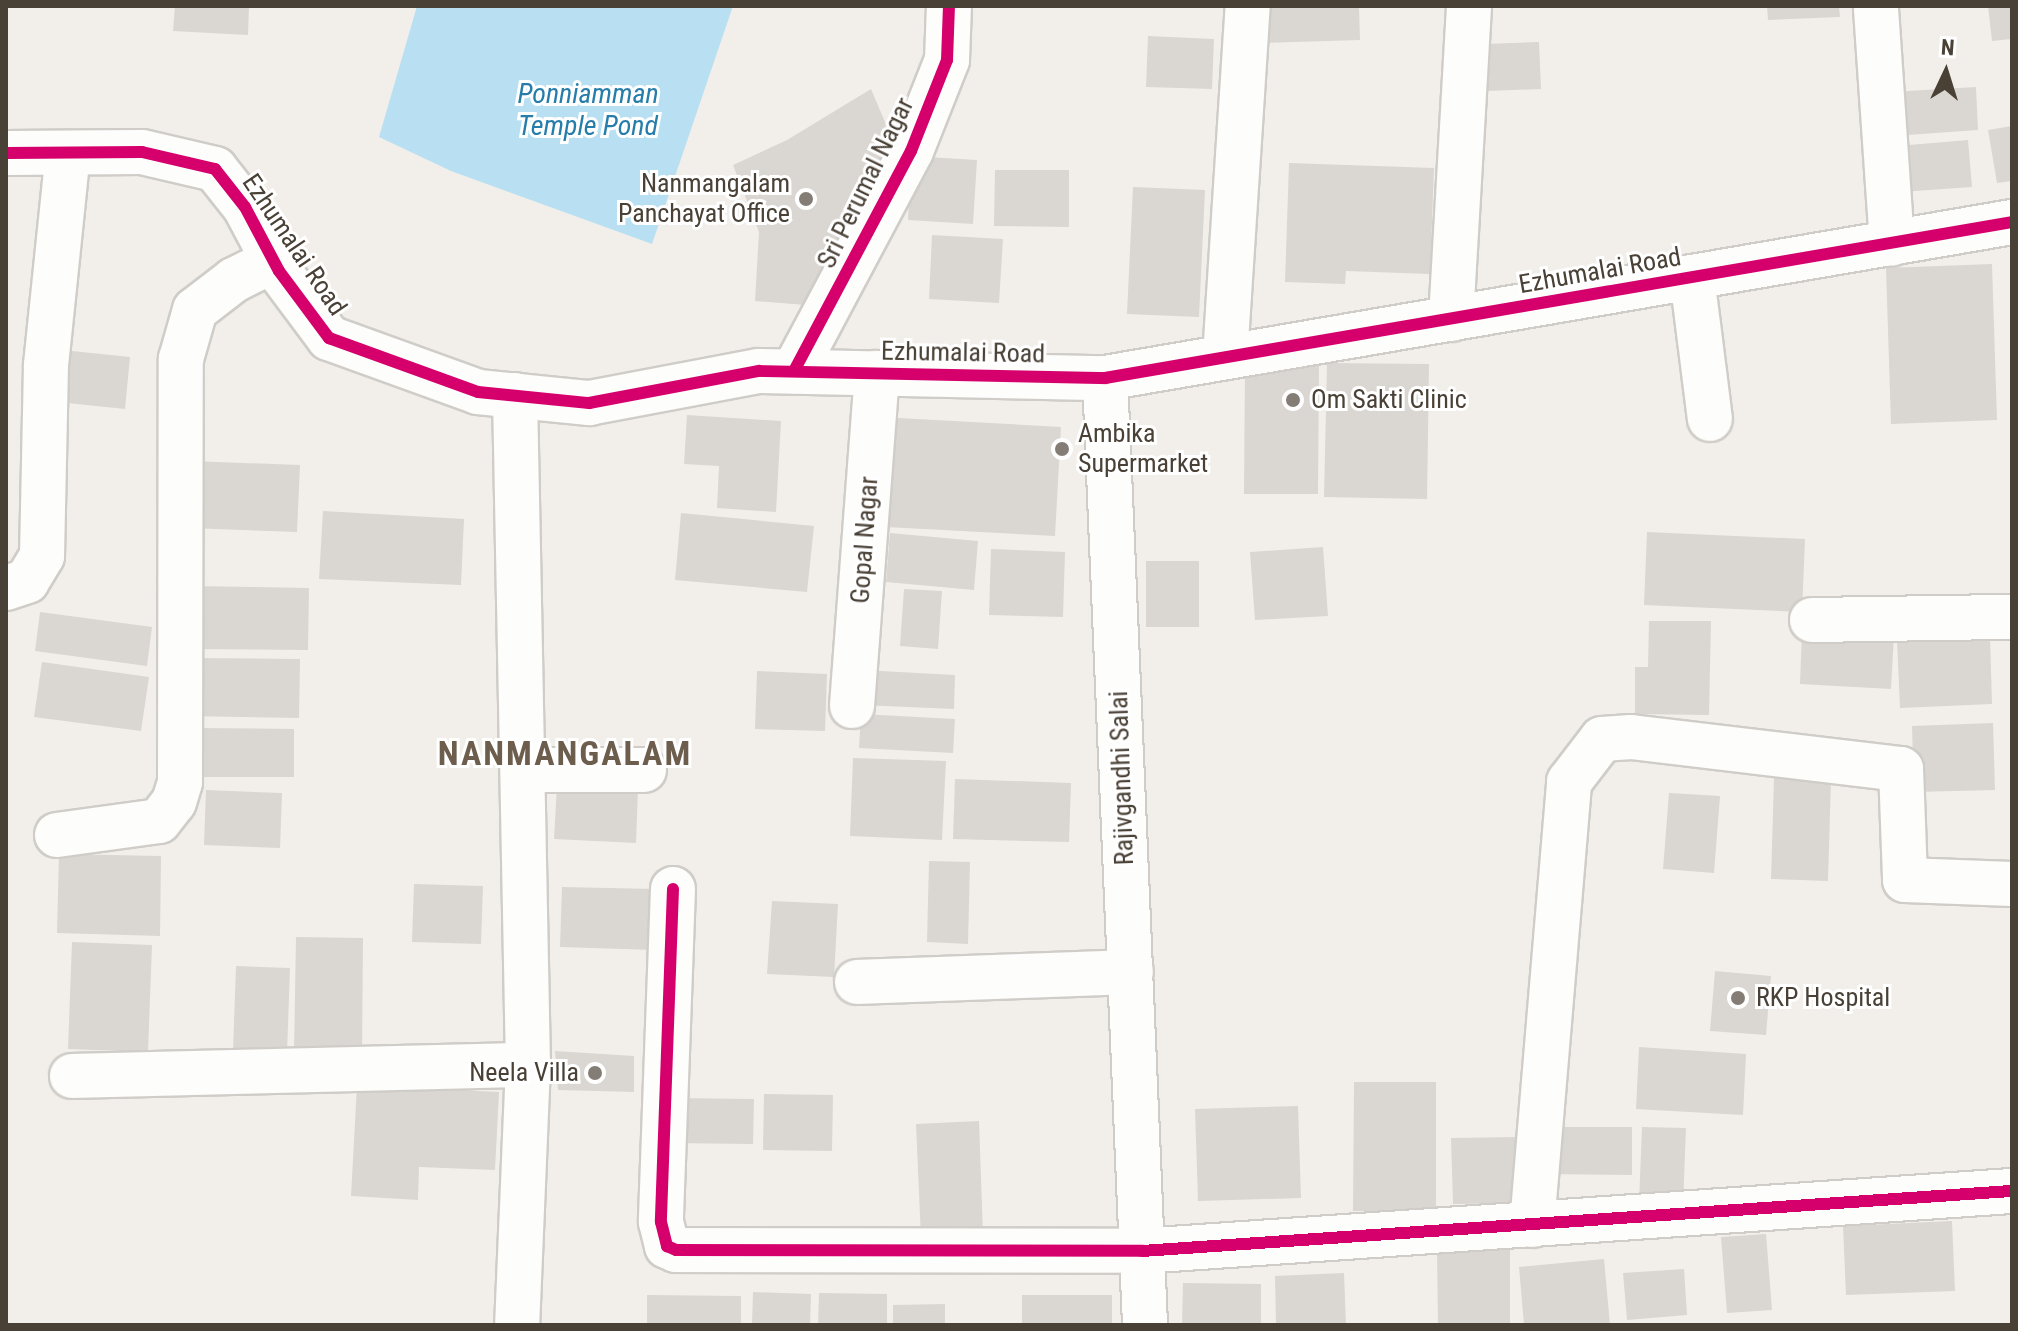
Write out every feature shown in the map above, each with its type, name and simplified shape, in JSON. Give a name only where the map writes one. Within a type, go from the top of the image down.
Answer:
[{"type":"street","name":"Sri Perumal Nagar","points":[[794,371],[911,151],[947,60],[949,6]]},
{"type":"street","points":[[1225,357],[1248,6]]},
{"type":"street","points":[[1451,319],[1469,6]]},
{"type":"street","points":[[1876,9],[1892,243]]},
{"type":"street","name":"Ezhumalai Road","points":[[6,153],[142,152],[215,169],[245,207],[274,260],[329,338],[478,392],[589,403],[759,371],[1105,378],[2012,222]]},
{"type":"street","points":[[6,588],[27,581],[42,556],[46,365],[68,153]]},
{"type":"street","points":[[57,835],[159,821],[174,802],[180,782],[181,359],[195,310],[234,280],[274,260]]},
{"type":"street","points":[[1692,277],[1710,419]]},
{"type":"street","name":"Gopal Nagar","points":[[852,706],[877,373]]},
{"type":"street","name":"Rajivgandhi Salai","points":[[1105,378],[1145,1325]]},
{"type":"street","points":[[515,395],[528,1065],[517,1325]]},
{"type":"street","points":[[1812,620],[2012,617]]},
{"type":"street","points":[[1532,1225],[1569,782],[1602,739],[1631,737],[1901,769],[1905,880],[2012,884]]},
{"type":"street","points":[[523,770],[644,770]]},
{"type":"street","points":[[673,889],[661,1222],[667,1246],[689,1251],[1142,1251],[2012,1191]]},
{"type":"street","points":[[857,982],[1131,972]]},
{"type":"street","points":[[72,1076],[528,1065]]},
{"type":"water","name":"Ponniamman Temple Pond","points":[[417,6],[733,6],[652,244],[451,171],[379,137]]},
{"type":"building","points":[[175,6],[249,6],[248,35],[173,31]]},
{"type":"building","points":[[1262,6],[1359,6],[1360,40],[1263,43]]},
{"type":"building","points":[[1767,6],[1839,6],[1840,17],[1768,20]]},
{"type":"building","points":[[1988,6],[2012,6],[2012,39],[1992,41]]},
{"type":"building","points":[[1148,36],[1214,39],[1212,89],[1146,87]]},
{"type":"building","points":[[1539,42],[1541,89],[1487,91],[1485,44]]},
{"type":"building","points":[[1976,87],[1978,130],[1893,136],[1890,92]]},
{"type":"building","name":"Nanmangalam Panchayat Office","points":[[871,89],[896,148],[806,305],[755,301],[759,232],[733,165],[787,140]]},
{"type":"building","points":[[2012,126],[2012,181],[1997,183],[1988,130]]},
{"type":"building","points":[[1968,140],[1972,187],[1900,192],[1897,146]]},
{"type":"building","points":[[911,156],[977,160],[973,224],[908,220]]},
{"type":"building","points":[[1289,163],[1434,168],[1430,274],[1346,271],[1345,284],[1285,282]]},
{"type":"building","points":[[995,170],[1069,170],[1069,227],[994,226]]},
{"type":"building","points":[[1133,187],[1205,190],[1199,317],[1127,314]]},
{"type":"building","points":[[932,235],[1003,239],[999,303],[929,299]]},
{"type":"building","points":[[1992,264],[1997,420],[1891,424],[1886,268]]},
{"type":"building","points":[[53,349],[130,357],[125,409],[48,401]]},
{"type":"building","points":[[1245,363],[1319,364],[1318,494],[1244,494]]},
{"type":"building","points":[[1327,363],[1429,364],[1427,499],[1324,497]]},
{"type":"building","points":[[687,415],[781,421],[776,512],[717,508],[719,466],[684,464]]},
{"type":"building","points":[[880,417],[1061,427],[1055,536],[886,527]]},
{"type":"building","points":[[191,461],[300,465],[297,532],[188,528]]},
{"type":"building","points":[[323,511],[464,519],[461,585],[319,579]]},
{"type":"building","points":[[681,513],[814,526],[807,592],[675,580]]},
{"type":"building","points":[[1647,532],[1805,539],[1802,612],[1644,605]]},
{"type":"building","points":[[890,533],[978,541],[974,590],[886,582]]},
{"type":"building","points":[[1323,547],[1328,616],[1255,620],[1250,552]]},
{"type":"building","points":[[991,549],[1065,552],[1063,617],[989,615]]},
{"type":"building","points":[[1146,561],[1199,561],[1199,627],[1146,627]]},
{"type":"building","points":[[188,586],[309,588],[308,650],[187,649]]},
{"type":"building","points":[[904,589],[942,591],[938,649],[900,646]]},
{"type":"building","points":[[40,612],[152,627],[147,666],[35,651]]},
{"type":"building","points":[[1649,621],[1711,621],[1709,715],[1635,714],[1635,667],[1648,667]]},
{"type":"building","points":[[1802,630],[1894,635],[1891,689],[1800,684]]},
{"type":"building","points":[[1990,637],[1992,704],[1900,708],[1897,640]]},
{"type":"building","points":[[184,658],[300,659],[299,718],[183,716]]},
{"type":"building","points":[[42,662],[149,677],[141,731],[34,717]]},
{"type":"building","points":[[862,670],[955,675],[954,709],[861,705]]},
{"type":"building","points":[[757,671],[827,674],[825,731],[755,729]]},
{"type":"building","points":[[861,714],[955,719],[953,753],[859,748]]},
{"type":"building","points":[[1993,723],[1995,790],[1914,792],[1912,726]]},
{"type":"building","points":[[194,728],[294,729],[294,777],[193,777]]},
{"type":"building","points":[[853,758],[946,761],[942,840],[850,836]]},
{"type":"building","points":[[1774,778],[1831,780],[1828,881],[1771,879]]},
{"type":"building","points":[[955,779],[1071,783],[1069,842],[953,839]]},
{"type":"building","points":[[557,785],[638,789],[636,843],[554,839]]},
{"type":"building","points":[[206,790],[282,793],[280,848],[204,845]]},
{"type":"building","points":[[1669,793],[1720,796],[1714,873],[1663,869]]},
{"type":"building","points":[[59,854],[161,856],[160,936],[57,933]]},
{"type":"building","points":[[929,861],[970,862],[968,944],[927,942]]},
{"type":"building","points":[[414,884],[483,886],[481,944],[412,942]]},
{"type":"building","points":[[562,887],[656,889],[654,950],[560,947]]},
{"type":"building","points":[[772,901],[838,904],[834,977],[767,974]]},
{"type":"building","points":[[296,937],[363,938],[362,1055],[294,1054]]},
{"type":"building","points":[[72,942],[152,945],[148,1052],[68,1049]]},
{"type":"building","points":[[236,966],[290,968],[287,1053],[233,1051]]},
{"type":"building","points":[[1715,971],[1771,976],[1766,1035],[1710,1031]]},
{"type":"building","points":[[1639,1047],[1746,1054],[1743,1115],[1636,1109]]},
{"type":"building","name":"Neela Villa","points":[[555,1051],[634,1056],[634,1092],[558,1090]]},
{"type":"building","points":[[1354,1082],[1436,1082],[1436,1211],[1353,1211]]},
{"type":"building","points":[[357,1085],[499,1092],[495,1170],[419,1167],[418,1200],[351,1196]]},
{"type":"building","points":[[764,1094],[833,1095],[832,1151],[763,1150]]},
{"type":"building","points":[[671,1098],[754,1099],[753,1144],[670,1143]]},
{"type":"building","points":[[1298,1106],[1301,1198],[1198,1201],[1195,1109]]},
{"type":"building","points":[[979,1121],[983,1235],[921,1238],[916,1124]]},
{"type":"building","points":[[1541,1127],[1632,1127],[1632,1175],[1540,1174]]},
{"type":"building","points":[[1642,1127],[1686,1128],[1683,1205],[1639,1203]]},
{"type":"building","points":[[1518,1137],[1519,1203],[1453,1204],[1451,1138]]},
{"type":"building","points":[[1952,1221],[1955,1291],[1846,1295],[1843,1226]]},
{"type":"building","points":[[1766,1234],[1772,1310],[1727,1313],[1721,1237]]},
{"type":"building","points":[[1510,1248],[1510,1325],[1438,1325],[1437,1249]]},
{"type":"building","points":[[1604,1259],[1610,1325],[1524,1325],[1519,1267]]},
{"type":"building","points":[[1684,1269],[1687,1315],[1627,1320],[1623,1273]]},
{"type":"building","points":[[1344,1273],[1346,1325],[1276,1325],[1275,1276]]},
{"type":"building","points":[[1183,1283],[1261,1284],[1261,1325],[1182,1325]]},
{"type":"building","points":[[753,1292],[811,1294],[810,1325],[752,1325]]},
{"type":"building","points":[[819,1293],[887,1294],[887,1325],[818,1325]]},
{"type":"building","points":[[647,1295],[741,1296],[741,1325],[647,1325]]},
{"type":"building","points":[[1022,1295],[1112,1295],[1112,1325],[1022,1325]]},
{"type":"building","points":[[945,1304],[945,1325],[893,1325],[893,1305]]},
{"type":"cycle path","points":[[794,371],[911,151],[947,60],[949,6]]},
{"type":"cycle path","points":[[6,153],[142,152],[215,169],[245,207],[279,271],[329,338],[478,392],[589,403],[759,371],[1105,378],[2012,222]]},
{"type":"cycle path","points":[[673,889],[661,1222],[667,1246],[676,1250],[1142,1251],[2012,1191]]},
{"type":"place","name":"Nanmangalam Panchayat Office","points":[[806,199]]},
{"type":"place","name":"Om Sakti Clinic","points":[[1293,400]]},
{"type":"place","name":"Ambika Supermarket","points":[[1062,449]]},
{"type":"place","name":"RKP Hospital","points":[[1738,998]]},
{"type":"place","name":"Neela Villa","points":[[595,1073]]},
{"type":"district","name":"NANMANGALAM","points":[[565,754]]}]
